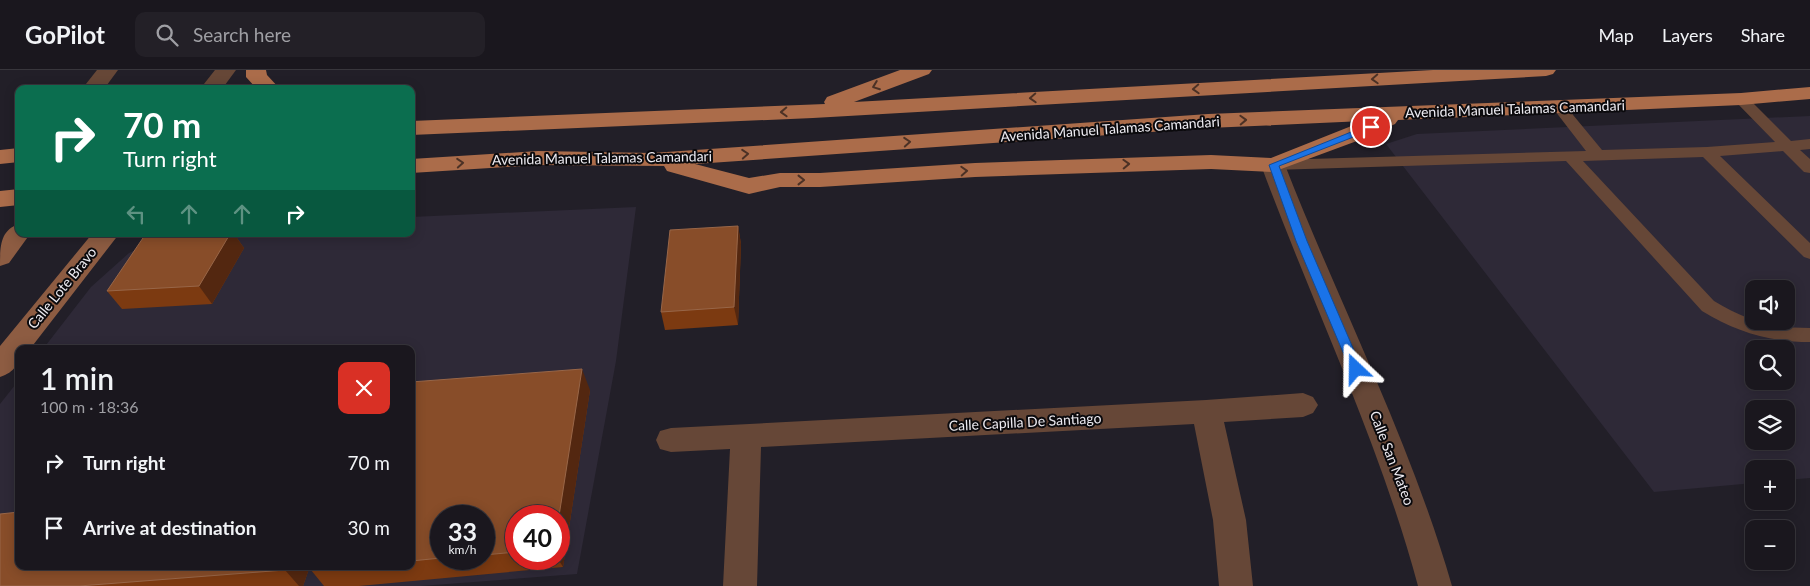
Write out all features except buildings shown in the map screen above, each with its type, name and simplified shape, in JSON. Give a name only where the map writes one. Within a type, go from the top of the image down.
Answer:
[{"type":"main road","points":[[256,70],[258,77],[265,85]]},
{"type":"main road","points":[[813,111],[896,74],[922,70]]},
{"type":"main road","points":[[415,128],[813,111],[1546,70]]},
{"type":"main road","name":"Avenida Manuel Talamas Camandari","points":[[415,166],[538,158],[652,160],[1208,121],[1741,99],[1810,93]]},
{"type":"main road","points":[[652,160],[749,186],[780,180],[820,180],[975,170],[1211,162],[1273,165],[1357,134],[1399,114]]},
{"type":"main road","points":[[538,158],[552,121]]},
{"type":"main road","points":[[0,158],[15,156]]},
{"type":"main road","points":[[0,199],[15,197]]},
{"type":"main road","points":[[0,257],[15,237]]},
{"type":"main road","name":"Calle Lote Bravo","points":[[17,345],[104,237]]},
{"type":"main road","name":"Calle Lote Bravo","points":[[0,366],[15,347]]},
{"type":"street","points":[[96,85],[108,70]]},
{"type":"street","points":[[214,85],[226,70]]},
{"type":"street","name":"Calle San Mateo","points":[[1273,165],[1302,241],[1388,442],[1429,561],[1435,586]]},
{"type":"street","name":"Calle Capilla De Santiago","points":[[671,440],[1303,406]]},
{"type":"street","points":[[1206,412],[1226,494],[1235,548],[1236,586]]},
{"type":"street","points":[[740,586],[746,436]]},
{"type":"lane","points":[[1741,99],[1810,168]]},
{"type":"lane","points":[[1559,107],[1597,155]]},
{"type":"lane","points":[[1273,165],[1707,152],[1810,144]]},
{"type":"lane","points":[[1707,152],[1810,253]]},
{"type":"lane","points":[[1570,156],[1708,306],[1729,320],[1762,331],[1783,335],[1810,335]]},
{"type":"shaded area","points":[[1810,116],[1810,478],[1795,479],[1795,460],[1745,460],[1745,484],[1654,492],[1386,144],[1417,134]]},
{"type":"shaded area","points":[[636,207],[616,361],[577,574],[421,586],[0,586],[0,404],[15,385],[15,570],[415,570],[415,345],[46,345],[91,287],[129,253],[164,237],[415,237],[415,217]]},
{"type":"route","points":[[1356,369],[1302,241],[1273,165],[1371,127]]}]
